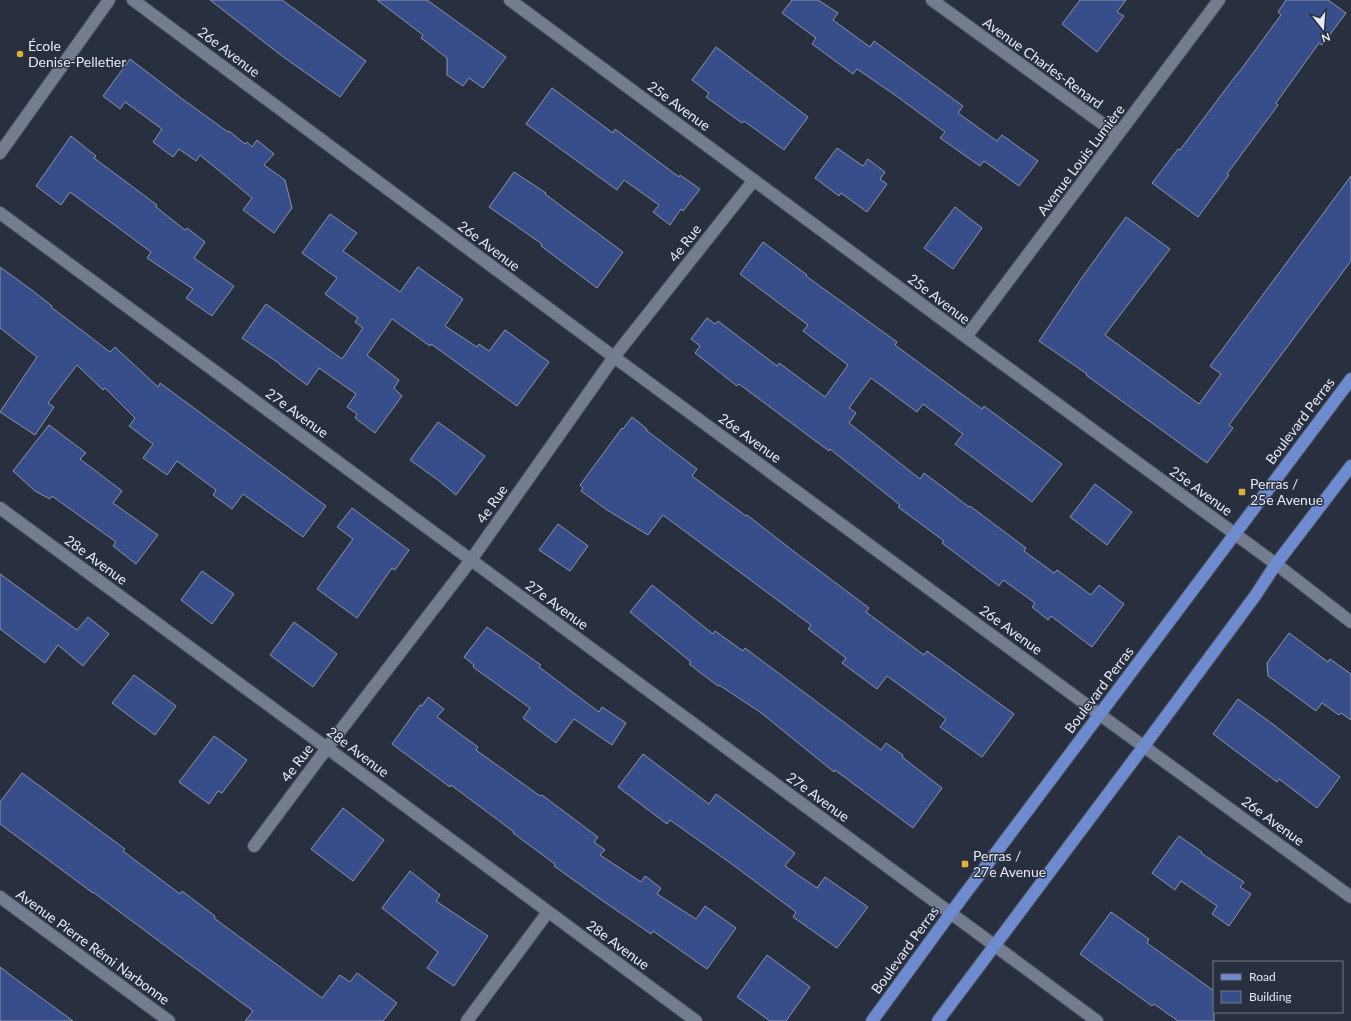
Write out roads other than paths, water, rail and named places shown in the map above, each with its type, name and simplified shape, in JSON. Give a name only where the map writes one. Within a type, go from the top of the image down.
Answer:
[{"type":"main road","name":"Boulevard Perras","points":[[872,1021],[1099,714],[1351,379]]},
{"type":"main road","points":[[938,1021],[1255,596],[1276,564],[1351,466]]},
{"type":"street","points":[[0,153],[109,0]]},
{"type":"street","name":"26e Avenue","points":[[133,0],[614,357],[1099,714],[1351,897]]},
{"type":"street","name":"25e Avenue","points":[[510,0],[966,338],[1276,564],[1351,622]]},
{"type":"street","name":"Avenue Charles-Renard","points":[[932,0],[1118,135]]},
{"type":"street","name":"Avenue Louis Lumière","points":[[966,338],[1219,0]]},
{"type":"street","name":"4e Rue","points":[[254,846],[471,560],[614,357],[754,180]]},
{"type":"street","name":"27e Avenue","points":[[0,213],[1097,1021]]},
{"type":"street","name":"28e Avenue","points":[[0,508],[696,1021]]},
{"type":"street","name":"Avenue Pierre Rémi Narbonne","points":[[0,897],[169,1021]]},
{"type":"street","points":[[467,1021],[548,912]]},
{"type":"place","name":"École Denise-Pelletier","points":[[20,54]]},
{"type":"place","name":"Perras / 25e Avenue","points":[[1242,492]]},
{"type":"place","name":"Perras / 27e Avenue","points":[[965,864]]}]
